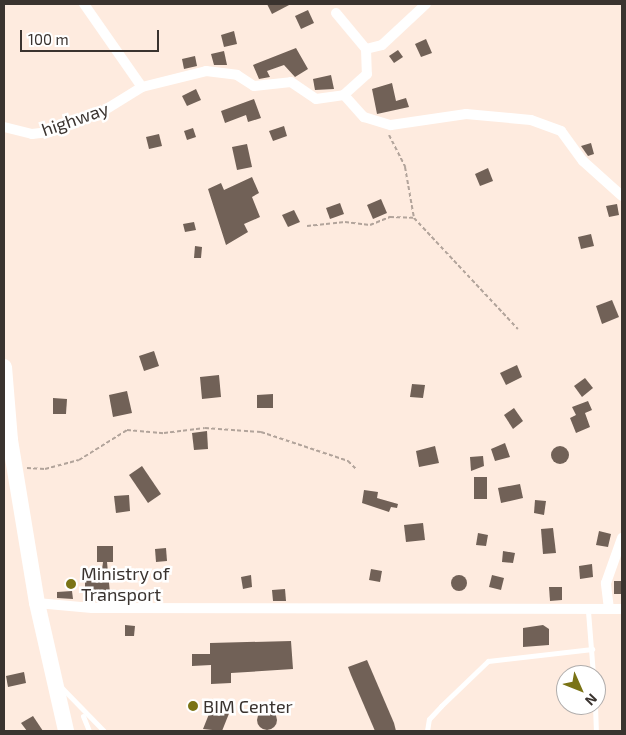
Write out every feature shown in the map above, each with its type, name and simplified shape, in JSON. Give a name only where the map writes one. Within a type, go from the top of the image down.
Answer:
[{"type":"main road","points":[[4,368],[10,440],[36,603],[66,731]]},
{"type":"street","points":[[84,4],[142,88]]},
{"type":"street","points":[[366,49],[382,45],[426,4]]},
{"type":"street","points":[[336,13],[366,49],[368,74],[344,94],[364,116],[391,125],[466,114],[531,120],[561,131],[583,161],[622,196]]},
{"type":"street","name":"highway","points":[[4,127],[32,134],[49,132],[100,113],[142,88],[206,72],[237,75],[254,86],[291,82],[316,99],[344,94]]},
{"type":"street","points":[[609,609],[606,583],[622,538]]},
{"type":"street","points":[[36,603],[92,608],[588,611],[622,609]]},
{"type":"lane","points":[[588,611],[593,665]]},
{"type":"lane","points":[[427,731],[429,719],[488,662],[592,649]]},
{"type":"lane","points":[[52,676],[81,713],[90,731]]},
{"type":"lane","points":[[81,713],[104,731]]},
{"type":"lane","points":[[595,715],[596,731]]},
{"type":"path","points":[[391,125],[389,135],[413,195],[414,218],[518,329]]},
{"type":"path","points":[[307,226],[345,222],[370,225],[390,217],[414,218]]},
{"type":"path","points":[[23,461],[27,468],[44,470],[79,460],[127,430],[226,428],[261,432],[348,461],[356,469]]},
{"type":"building","points":[[267,4],[291,4],[272,14]]},
{"type":"building","points":[[308,10],[314,23],[301,29],[295,16]]},
{"type":"building","points":[[234,31],[237,44],[224,47],[221,35]]},
{"type":"building","points":[[426,39],[432,53],[421,57],[415,44]]},
{"type":"building","points":[[296,48],[308,69],[295,77],[284,65],[267,71],[270,77],[259,79],[253,65]]},
{"type":"building","points":[[398,50],[403,57],[394,63],[389,56]]},
{"type":"building","points":[[224,51],[227,65],[214,65],[211,54]]},
{"type":"building","points":[[195,56],[197,66],[184,69],[182,59]]},
{"type":"building","points":[[331,75],[334,89],[315,90],[313,79]]},
{"type":"building","points":[[392,83],[396,101],[406,98],[409,107],[377,114],[372,89]]},
{"type":"building","points":[[196,89],[201,100],[187,106],[182,96]]},
{"type":"building","points":[[254,99],[261,118],[248,122],[246,115],[225,123],[221,111]]},
{"type":"building","points":[[284,126],[287,136],[273,141],[269,131]]},
{"type":"building","points":[[193,128],[196,137],[187,140],[184,131]]},
{"type":"building","points":[[159,134],[162,146],[149,149],[146,137]]},
{"type":"building","points":[[591,143],[594,154],[588,156],[581,146]]},
{"type":"building","points":[[247,144],[252,167],[237,170],[232,147]]},
{"type":"building","points":[[488,168],[493,181],[480,186],[475,174]]},
{"type":"building","points":[[252,177],[259,193],[252,197],[260,217],[244,224],[248,232],[226,245],[208,189],[221,183],[224,190]]},
{"type":"building","points":[[381,199],[387,213],[373,219],[367,205]]},
{"type":"building","points":[[340,203],[344,214],[330,219],[326,208]]},
{"type":"building","points":[[617,204],[619,215],[609,217],[606,206]]},
{"type":"building","points":[[294,210],[300,222],[288,227],[282,215]]},
{"type":"building","points":[[194,222],[196,230],[185,232],[183,224]]},
{"type":"building","points":[[591,234],[594,246],[581,249],[578,237]]},
{"type":"building","points":[[195,246],[202,247],[201,258],[194,258]]},
{"type":"building","points":[[612,300],[619,317],[602,324],[596,306]]},
{"type":"building","points":[[154,351],[159,366],[144,371],[139,356]]},
{"type":"building","points":[[517,365],[522,377],[506,385],[500,373]]},
{"type":"building","points":[[219,375],[221,397],[202,399],[200,377]]},
{"type":"building","points":[[585,378],[593,388],[582,397],[574,386]]},
{"type":"building","points":[[412,384],[425,385],[423,398],[410,397]]},
{"type":"building","points":[[127,391],[132,413],[113,417],[109,395]]},
{"type":"building","points":[[273,394],[273,408],[257,408],[257,395]]},
{"type":"building","points":[[53,398],[67,399],[66,414],[53,414]]},
{"type":"building","points":[[588,401],[592,410],[585,413],[590,427],[576,433],[570,418],[576,415],[572,407]]},
{"type":"building","points":[[514,408],[523,421],[513,429],[504,415]]},
{"type":"building","points":[[207,431],[208,449],[194,450],[192,433]]},
{"type":"building","points":[[505,443],[510,457],[495,461],[491,449]]},
{"type":"building","points":[[435,446],[439,463],[419,467],[416,451]]},
{"type":"building","points":[[560,446],[568,451],[569,455],[564,463],[560,464],[552,459],[551,455],[556,447]]},
{"type":"building","points":[[483,456],[484,466],[471,471],[470,457]]},
{"type":"building","points":[[142,466],[161,494],[148,503],[129,475]]},
{"type":"building","points":[[474,477],[487,477],[487,499],[474,499]]},
{"type":"building","points":[[520,484],[523,498],[501,503],[498,488]]},
{"type":"building","points":[[364,490],[378,492],[377,498],[398,504],[397,508],[391,507],[389,512],[362,503]]},
{"type":"building","points":[[129,495],[130,511],[116,513],[114,496]]},
{"type":"building","points":[[535,500],[546,501],[544,515],[534,513]]},
{"type":"building","points":[[423,523],[425,540],[406,542],[404,525]]},
{"type":"building","points":[[553,528],[556,553],[543,554],[541,529]]},
{"type":"building","points":[[599,531],[611,534],[608,547],[596,545]]},
{"type":"building","points":[[478,533],[488,535],[486,546],[476,545]]},
{"type":"building","points":[[97,546],[113,546],[113,562],[107,562],[110,593],[85,594],[85,577],[101,577],[103,562],[97,562]]},
{"type":"building","points":[[166,548],[167,561],[156,562],[155,549]]},
{"type":"building","points":[[503,551],[515,553],[513,563],[502,562]]},
{"type":"building","points":[[592,564],[593,577],[580,579],[579,566]]},
{"type":"building","points":[[371,569],[382,571],[380,582],[369,580]]},
{"type":"building","points":[[251,575],[252,587],[243,589],[241,577]]},
{"type":"building","points":[[459,575],[467,583],[459,591],[451,583]]},
{"type":"building","points":[[492,575],[504,578],[501,590],[489,587]]},
{"type":"building","points":[[614,581],[622,581],[622,594],[614,594]]},
{"type":"building","points":[[549,587],[562,587],[562,600],[550,601]]},
{"type":"building","points":[[285,589],[286,601],[273,601],[272,590]]},
{"type":"building","points":[[72,591],[73,599],[57,598],[57,592]]},
{"type":"building","points":[[125,625],[135,626],[134,636],[125,636]]},
{"type":"building","points":[[543,625],[549,629],[549,645],[523,647],[523,628]]},
{"type":"building","points":[[291,641],[293,669],[231,673],[231,683],[211,684],[211,665],[192,666],[192,654],[210,654],[210,643]]},
{"type":"building","points":[[367,660],[396,731],[375,731],[351,675],[348,667]]},
{"type":"building","points":[[24,672],[26,683],[8,687],[6,676]]},
{"type":"building","points":[[215,699],[232,706],[222,731],[203,729]]},
{"type":"building","points":[[267,710],[274,713],[277,720],[274,727],[267,730],[260,727],[257,720],[260,713]]},
{"type":"building","points":[[33,716],[43,731],[27,731],[21,723]]},
{"type":"place","name":"Ministry of Transport","points":[[71,584]]},
{"type":"place","name":"BIM Center","points":[[193,706]]}]
